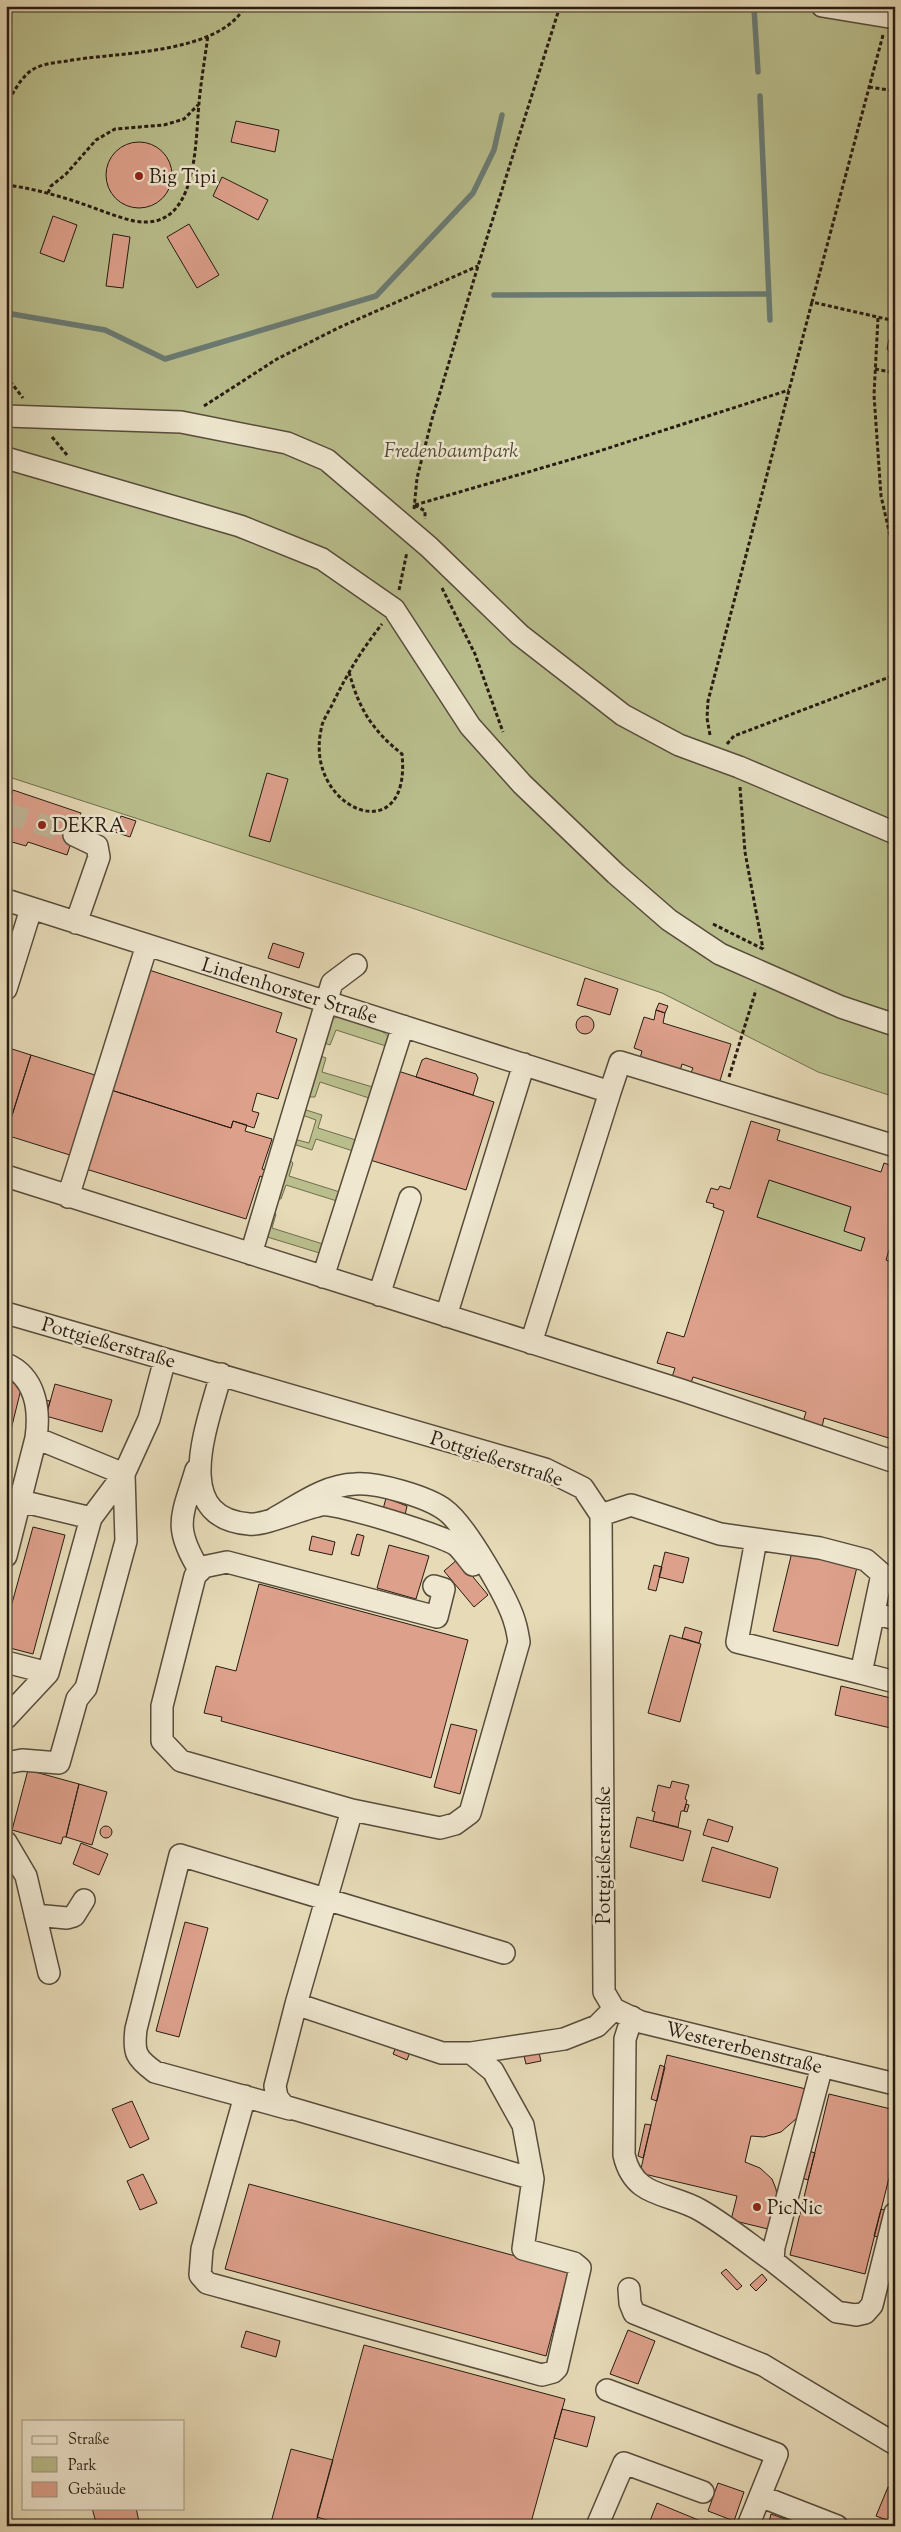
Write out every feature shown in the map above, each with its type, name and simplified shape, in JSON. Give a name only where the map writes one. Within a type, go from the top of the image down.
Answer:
[{"type":"street","points":[[822,6],[891,14]]},
{"type":"street","points":[[6,416],[181,422],[287,443],[327,460],[429,547],[520,635],[623,714],[679,745],[739,767],[895,833]]},
{"type":"street","points":[[6,458],[240,526],[322,559],[394,609],[470,726],[522,784],[616,874],[669,920],[720,954],[842,1007],[895,1025]]},
{"type":"street","points":[[74,835],[97,846],[99,856],[76,923]]},
{"type":"street","name":"Lindenhorster Straße","points":[[6,900],[610,1092]]},
{"type":"street","points":[[6,989],[31,909]]},
{"type":"street","points":[[68,1197],[147,945]]},
{"type":"street","points":[[251,1254],[332,983],[356,965]]},
{"type":"street","points":[[323,1277],[403,1026]]},
{"type":"street","points":[[531,1343],[620,1062],[895,1146]]},
{"type":"street","points":[[446,1316],[524,1064]]},
{"type":"street","points":[[6,1176],[681,1390],[895,1462]]},
{"type":"street","points":[[379,1295],[410,1198]]},
{"type":"street","name":"Pottgießerstraße","points":[[6,1312],[545,1469],[582,1488],[601,1515],[616,2006],[625,2039],[624,2154],[628,2172],[654,2193],[698,2209],[774,2261],[837,2312],[856,2315],[865,2313],[872,2305],[895,2214]]},
{"type":"street","points":[[6,1718],[48,1673],[91,1518],[124,1474],[149,1419],[166,1359]]},
{"type":"street","points":[[6,1364],[20,1373],[28,1382],[39,1418],[36,1438],[12,1510],[6,1556]]},
{"type":"street","points":[[200,1571],[182,1538],[182,1519],[221,1374]]},
{"type":"street","points":[[36,1438],[124,1474]]},
{"type":"street","points":[[198,1463],[200,1487],[211,1508],[228,1519],[250,1525],[324,1504],[428,1532],[456,1545],[508,1608]]},
{"type":"street","points":[[6,1763],[22,1760],[59,1763],[78,1698],[86,1688],[126,1541],[124,1474]]},
{"type":"street","points":[[275,1518],[330,1488],[370,1484],[428,1501],[447,1511],[485,1563],[515,1623],[518,1642],[470,1813],[455,1824],[440,1828],[352,1810],[181,1761],[162,1741],[162,1706],[195,1576],[203,1567],[227,1562],[437,1617],[444,1589],[434,1586]]},
{"type":"street","points":[[12,1510],[29,1503],[91,1518]]},
{"type":"street","points":[[601,1515],[631,1506],[720,1534],[820,1548],[866,1560],[882,1574],[861,1673]]},
{"type":"street","points":[[756,1540],[737,1642],[895,1682]]},
{"type":"street","points":[[874,1613],[895,1618]]},
{"type":"street","points":[[6,1662],[48,1673]]},
{"type":"street","points":[[290,2109],[279,2101],[274,2086],[352,1810]]},
{"type":"street","points":[[6,1842],[26,1876],[48,1972]]},
{"type":"street","points":[[504,1953],[180,1855],[136,2029],[134,2048],[142,2062],[155,2072],[533,2179]]},
{"type":"street","points":[[35,1915],[67,1918],[74,1916],[84,1900]]},
{"type":"street","points":[[296,2004],[442,2053],[471,2053],[564,2039],[597,2026],[616,2006]]},
{"type":"street","name":"Westererbenstraße","points":[[616,2006],[641,2022],[895,2084]]},
{"type":"street","points":[[245,2096],[202,2250],[200,2275],[207,2283],[542,2375],[553,2372],[557,2368],[580,2268],[574,2263],[523,2249],[533,2179],[523,2125],[493,2071],[471,2053]]},
{"type":"street","points":[[774,2261],[779,2229],[822,2066]]},
{"type":"street","points":[[629,2289],[630,2303],[634,2313],[763,2365],[895,2444]]},
{"type":"street","points":[[607,2390],[777,2454],[748,2526]]},
{"type":"street","points":[[597,2526],[624,2463],[703,2492]]},
{"type":"street","points":[[760,2496],[837,2526]]},
{"type":"path","points":[[6,106],[14,90],[28,73],[42,65],[88,56],[134,53],[189,44],[220,30],[242,12],[245,6]]},
{"type":"path","points":[[349,672],[366,718],[384,740],[402,754],[403,768],[399,787],[392,803],[379,812],[365,812],[348,804],[328,785],[319,761],[321,729],[349,672],[356,658],[394,609],[411,533],[417,478],[432,419],[560,6]]},
{"type":"path","points":[[714,757],[707,718],[708,701],[869,87],[891,14]]},
{"type":"path","points":[[6,184],[48,193],[132,220],[148,223],[164,218],[178,208],[196,159],[199,104],[208,36]]},
{"type":"path","points":[[869,87],[895,91]]},
{"type":"path","points":[[48,193],[51,186],[66,174],[96,140],[115,129],[164,125],[184,119],[199,104]]},
{"type":"path","points":[[181,422],[277,359],[338,328],[478,266]]},
{"type":"path","points":[[812,302],[895,321]]},
{"type":"path","points":[[878,318],[874,395],[881,496],[895,557]]},
{"type":"path","points":[[875,369],[895,373]]},
{"type":"path","points":[[415,505],[593,453],[789,390]]},
{"type":"path","points":[[441,583],[475,654],[505,739]]},
{"type":"path","points":[[714,757],[734,736],[895,675]]},
{"type":"path","points":[[724,1094],[761,973],[763,949],[745,852],[739,767]]},
{"type":"path","points":[[711,923],[772,953]]},
{"type":"green space","name":"Fredenbaumpark","points":[[6,6],[895,6],[895,1097],[818,1072],[662,993],[409,907],[6,776]]},
{"type":"green space","points":[[338,1017],[379,1029],[390,1039],[392,1046],[326,1255],[264,1236],[272,1212],[276,1214],[272,1228],[326,1245],[340,1202],[286,1185],[281,1199],[276,1198],[288,1161],[293,1163],[289,1176],[343,1193],[356,1152],[316,1139],[312,1150],[293,1144],[294,1139],[309,1143],[316,1120],[302,1115],[303,1109],[322,1115],[318,1128],[359,1141],[372,1099],[320,1082],[315,1097],[308,1097],[303,1093],[316,1054],[326,1058],[322,1072],[376,1088],[389,1047],[336,1030],[330,1045],[319,1041],[327,1023]]},
{"type":"green space","points":[[769,1180],[851,1207],[844,1231],[865,1238],[861,1251],[757,1217]]},
{"type":"building","points":[[236,121],[279,130],[275,152],[231,142]]},
{"type":"building","name":"Big Tipi","points":[[139,142],[152,145],[162,152],[169,162],[172,175],[169,188],[162,198],[152,205],[139,208],[126,205],[116,198],[109,188],[106,175],[109,162],[116,152],[126,145]]},
{"type":"building","points":[[222,177],[268,200],[258,220],[213,196]]},
{"type":"building","points":[[53,216],[77,225],[64,262],[40,253]]},
{"type":"building","points":[[189,224],[219,275],[197,288],[167,237]]},
{"type":"building","points":[[113,234],[130,237],[123,288],[106,286]]},
{"type":"building","points":[[895,335],[895,358],[887,349],[889,339]]},
{"type":"building","points":[[267,773],[288,779],[270,842],[249,836]]},
{"type":"building","name":"DEKRA","points":[[13,790],[81,813],[67,855],[28,842],[26,846],[12,842],[6,858],[6,812]]},
{"type":"building","points":[[121,816],[136,821],[130,837],[115,832]]},
{"type":"building","points":[[273,943],[304,953],[299,968],[268,958]]},
{"type":"building","points":[[149,970],[282,1013],[276,1032],[297,1039],[278,1099],[257,1093],[252,1111],[259,1113],[254,1128],[233,1121],[231,1128],[111,1090]]},
{"type":"building","points":[[585,978],[618,989],[610,1015],[577,1005]]},
{"type":"building","points":[[659,1003],[668,1006],[665,1013],[656,1010]]},
{"type":"building","points":[[656,1010],[665,1013],[663,1023],[731,1044],[719,1084],[690,1075],[693,1068],[682,1064],[680,1071],[640,1058],[642,1051],[634,1048],[644,1017],[654,1020]]},
{"type":"building","points":[[581,1016],[589,1016],[594,1021],[592,1032],[581,1034],[576,1029],[576,1021]]},
{"type":"building","points":[[12,1049],[31,1055],[6,1134],[6,1066]]},
{"type":"building","points":[[31,1055],[98,1076],[73,1156],[6,1135]]},
{"type":"building","points":[[426,1058],[476,1074],[478,1078],[473,1095],[416,1077],[422,1060]]},
{"type":"building","points":[[395,1070],[494,1102],[466,1190],[367,1159]]},
{"type":"building","points":[[111,1090],[231,1128],[233,1121],[247,1125],[245,1131],[272,1139],[262,1169],[266,1170],[263,1177],[260,1176],[246,1219],[86,1169]]},
{"type":"building","points":[[751,1121],[780,1130],[777,1140],[881,1172],[884,1163],[895,1167],[895,1231],[886,1260],[895,1263],[895,1440],[824,1418],[822,1427],[803,1422],[806,1412],[693,1377],[690,1386],[671,1380],[675,1368],[657,1363],[667,1332],[684,1337],[724,1211],[713,1207],[714,1204],[706,1202],[711,1188],[718,1190],[720,1186],[730,1189]],"holes":[[[769,1180],[851,1207],[844,1231],[865,1238],[861,1251],[757,1217]]]},
{"type":"building","points":[[6,1381],[22,1385],[6,1450]]},
{"type":"building","points":[[55,1384],[112,1400],[102,1432],[46,1416]]},
{"type":"building","points":[[42,1399],[50,1401],[46,1416]]},
{"type":"building","points":[[386,1498],[407,1506],[405,1515],[382,1513]]},
{"type":"building","points":[[33,1527],[65,1535],[33,1654],[6,1647],[6,1625]]},
{"type":"building","points":[[357,1534],[364,1536],[359,1556],[351,1554]]},
{"type":"building","points":[[312,1536],[335,1542],[332,1555],[309,1550]]},
{"type":"building","points":[[389,1545],[429,1556],[416,1599],[377,1588]]},
{"type":"building","points":[[665,1552],[689,1558],[683,1583],[659,1577]]},
{"type":"building","points":[[792,1552],[857,1567],[838,1646],[773,1631]]},
{"type":"building","points":[[458,1559],[488,1595],[474,1607],[444,1571]]},
{"type":"building","points":[[654,1565],[662,1567],[656,1591],[648,1589]]},
{"type":"building","points":[[259,1584],[468,1640],[431,1778],[221,1721],[222,1717],[204,1713],[216,1666],[236,1671]]},
{"type":"building","points":[[685,1627],[702,1632],[699,1643],[682,1638]]},
{"type":"building","points":[[670,1635],[701,1644],[680,1722],[648,1713]]},
{"type":"building","points":[[841,1686],[895,1699],[895,1729],[835,1715]]},
{"type":"building","points":[[451,1724],[477,1730],[460,1794],[434,1787]]},
{"type":"building","points":[[28,1770],[79,1784],[66,1837],[63,1837],[61,1844],[12,1830]]},
{"type":"building","points":[[672,1781],[689,1785],[685,1799],[687,1800],[686,1804],[684,1811],[681,1811],[678,1827],[653,1821],[655,1812],[652,1811],[658,1785],[670,1788]]},
{"type":"building","points":[[79,1784],[107,1792],[92,1845],[66,1837]]},
{"type":"building","points":[[686,1804],[689,1805],[687,1812],[684,1811]]},
{"type":"building","points":[[637,1817],[691,1831],[683,1861],[630,1847]]},
{"type":"building","points":[[708,1819],[733,1827],[728,1842],[703,1835]]},
{"type":"building","points":[[104,1826],[108,1826],[112,1832],[108,1838],[104,1838],[100,1834],[100,1830]]},
{"type":"building","points":[[81,1843],[108,1854],[99,1875],[73,1864]]},
{"type":"building","points":[[712,1847],[778,1868],[770,1898],[702,1881]]},
{"type":"building","points":[[185,1922],[208,1928],[179,2037],[156,2031]]},
{"type":"building","points":[[396,2047],[410,2052],[407,2060],[393,2054]]},
{"type":"building","points":[[539,2053],[541,2061],[526,2064],[524,2056]]},
{"type":"building","points":[[667,2055],[806,2089],[797,2118],[781,2132],[764,2137],[751,2136],[745,2162],[760,2168],[772,2179],[776,2189],[778,2204],[772,2230],[731,2220],[737,2196],[640,2173]]},
{"type":"building","points":[[660,2065],[665,2067],[657,2101],[651,2099]]},
{"type":"building","points":[[829,2094],[895,2110],[895,2154],[865,2274],[790,2255]]},
{"type":"building","points":[[132,2101],[149,2139],[130,2148],[112,2109]]},
{"type":"building","points":[[645,2124],[651,2125],[643,2158],[638,2156]]},
{"type":"building","points":[[809,2151],[815,2153],[808,2180],[802,2178]]},
{"type":"building","points":[[895,2154],[895,2177],[889,2176]]},
{"type":"building","points":[[143,2174],[157,2203],[140,2210],[127,2181]]},
{"type":"building","points":[[249,2184],[545,2264],[545,2266],[568,2273],[546,2356],[225,2269]]},
{"type":"building","points":[[881,2209],[888,2211],[881,2238],[874,2236]]},
{"type":"building","points":[[726,2269],[742,2286],[737,2290],[721,2273]]},
{"type":"building","points":[[762,2274],[767,2280],[756,2291],[750,2285]]},
{"type":"building","points":[[628,2330],[655,2341],[638,2384],[610,2374]]},
{"type":"building","points":[[246,2331],[280,2341],[276,2357],[241,2347]]},
{"type":"building","points":[[364,2345],[565,2399],[530,2526],[346,2526],[317,2517]]},
{"type":"building","points":[[562,2409],[595,2417],[587,2447],[554,2438]]},
{"type":"building","points":[[291,2449],[333,2460],[315,2526],[270,2526]]},
{"type":"building","points":[[718,2483],[744,2492],[734,2521],[708,2511]]},
{"type":"building","points":[[888,2487],[895,2490],[895,2523],[876,2516]]},
{"type":"building","points":[[657,2503],[713,2526],[648,2526]]},
{"type":"building","points":[[93,2510],[136,2510],[140,2526],[97,2526]]},
{"type":"building","points":[[771,2514],[802,2525],[802,2526],[768,2526]]},
{"type":"waterway","points":[[754,8],[758,72]]},
{"type":"waterway","points":[[760,96],[770,320]]},
{"type":"waterway","points":[[6,313],[105,330],[165,359],[376,296],[473,193],[494,150],[502,115]]},
{"type":"waterway","points":[[494,295],[769,294]]},
{"type":"tunnel","points":[[6,813],[74,835]]},
{"type":"place","name":"Big Tipi","points":[[139,176]]},
{"type":"place","name":"DEKRA","points":[[42,825]]},
{"type":"place","name":"PicNic","points":[[757,2207]]}]
